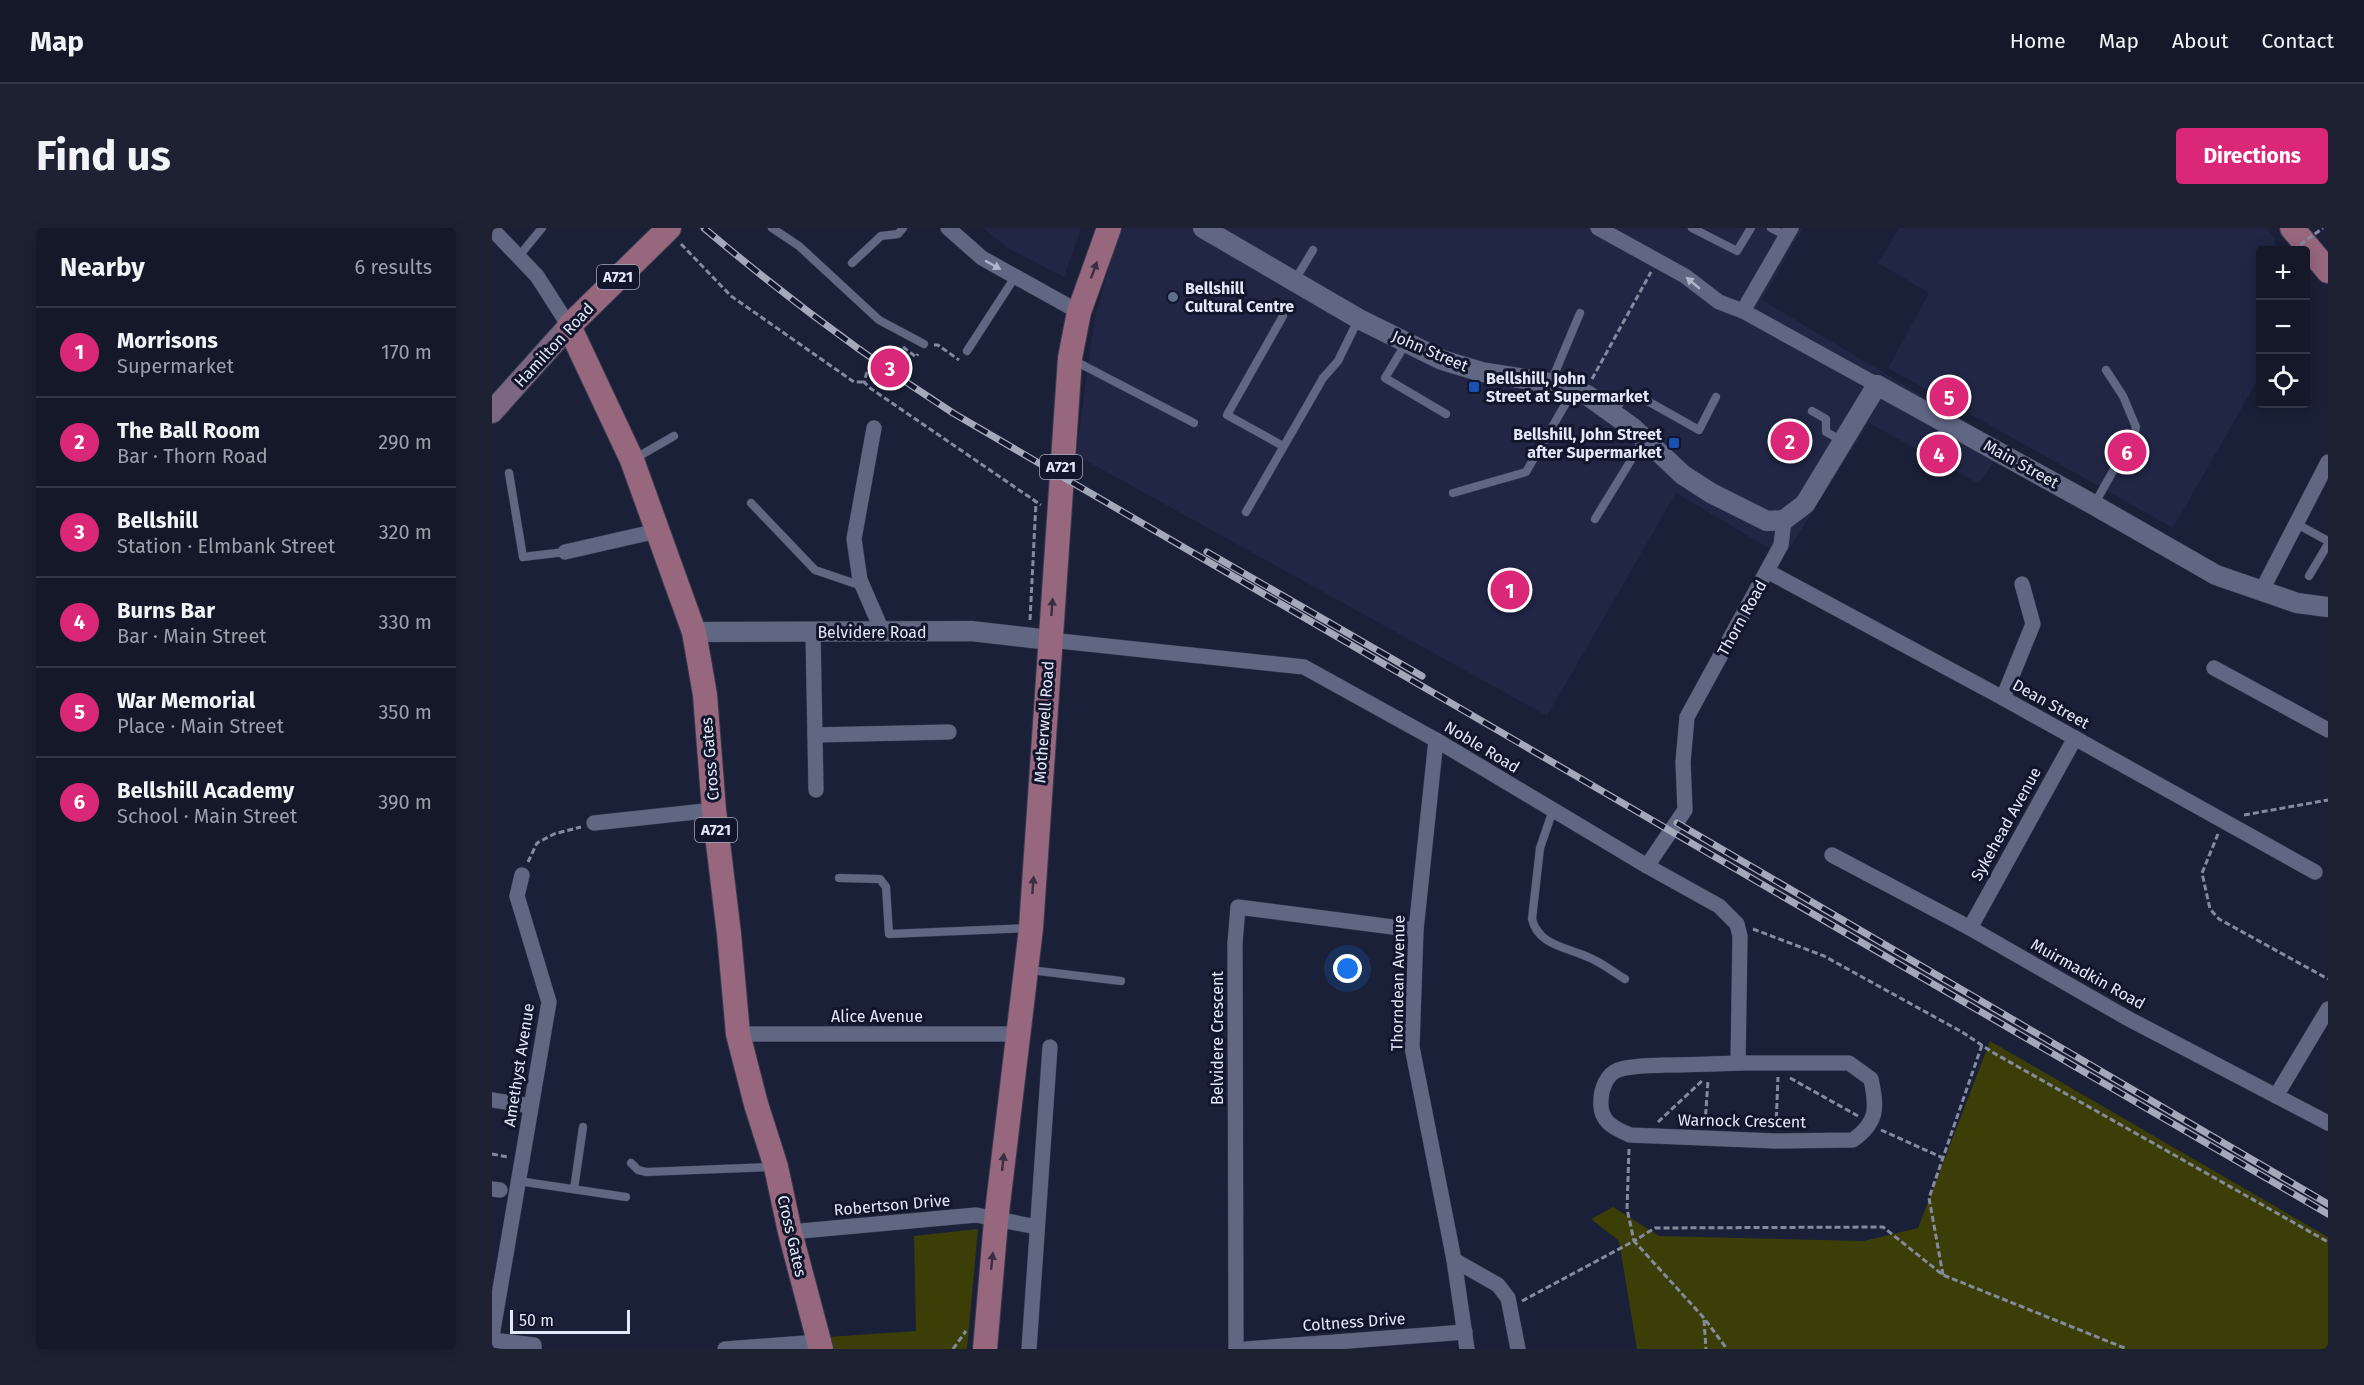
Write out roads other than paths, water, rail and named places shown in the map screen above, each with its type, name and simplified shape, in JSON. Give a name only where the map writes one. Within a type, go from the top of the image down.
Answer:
[{"type":"main road","name":"Motherwell Road","points":[[985,1349],[996,1221],[1031,928],[1040,638],[1058,517],[1070,358],[1079,312],[1108,228]]},
{"type":"main road","points":[[2292,228],[2328,271]]},
{"type":"main road","name":"Hamilton Road","points":[[492,412],[569,326],[668,229]]},
{"type":"main road","name":"Cross Gates","points":[[569,326],[632,460],[694,632],[705,695],[714,810],[738,1034],[756,1104],[776,1167],[819,1346]]},
{"type":"street","points":[[492,228],[537,276],[569,326]]},
{"type":"street","points":[[948,228],[982,258],[1079,312]]},
{"type":"street","name":"John Street","points":[[1203,228],[1359,319],[1442,360],[1482,372],[1550,383],[1580,393],[1612,412],[1645,438],[1683,475],[1711,494],[1767,521],[1784,520]]},
{"type":"street","name":"Main Street","points":[[1598,228],[1685,276],[1719,302],[1743,311],[2216,575],[2297,603],[2328,607]]},
{"type":"street","points":[[1743,311],[1789,232]]},
{"type":"street","points":[[1784,520],[1805,504],[1877,385]]},
{"type":"street","points":[[874,428],[854,539],[862,586],[883,633]]},
{"type":"street","points":[[2261,592],[2328,462]]},
{"type":"street","name":"Thorn Road","points":[[1647,866],[1685,810],[1683,762],[1687,717],[1780,545],[1784,520]]},
{"type":"street","points":[[565,552],[657,531]]},
{"type":"street","name":"Dean Street","points":[[1767,571],[2003,698],[2315,872]]},
{"type":"street","points":[[2003,698],[2033,624],[2022,584]]},
{"type":"street","name":"Belvidere Road","points":[[694,632],[971,631],[1040,638]]},
{"type":"street","points":[[813,633],[816,790]]},
{"type":"street","name":"Noble Road","points":[[1040,638],[1304,667],[1436,740],[1647,866],[1719,906],[1737,924],[1740,936],[1738,1063]]},
{"type":"street","points":[[2214,668],[2328,730]]},
{"type":"street","points":[[815,735],[949,732]]},
{"type":"street","name":"Sykehead Avenue","points":[[1970,928],[2075,738]]},
{"type":"street","name":"Thorndean Avenue","points":[[1436,740],[1416,930],[1412,1047],[1454,1260],[1467,1349]]},
{"type":"street","points":[[594,823],[714,810]]},
{"type":"street","name":"Muirmadkin Road","points":[[1832,855],[1970,928],[2127,1018],[2328,1123]]},
{"type":"street","name":"Amethyst Avenue","points":[[492,1338],[549,1002],[517,896],[522,875]]},
{"type":"street","name":"Belvidere Crescent","points":[[1236,1349],[1235,943],[1238,907],[1416,930]]},
{"type":"street","points":[[2276,1096],[2328,1008]]},
{"type":"street","name":"Alice Avenue","points":[[738,1034],[1017,1034]]},
{"type":"street","points":[[1029,1349],[1050,1047]]},
{"type":"street","name":"Warnock Crescent","points":[[1738,1063],[1849,1063],[1871,1079],[1875,1098],[1871,1123],[1853,1140],[1775,1141],[1630,1135],[1611,1127],[1602,1116],[1600,1100],[1603,1087],[1608,1077],[1617,1070],[1641,1066],[1738,1063]]},
{"type":"street","points":[[492,1100],[531,1106]]},
{"type":"street","name":"Robertson Drive","points":[[790,1232],[976,1215],[996,1221]]},
{"type":"street","points":[[996,1221],[1037,1227]]},
{"type":"street","points":[[1454,1260],[1498,1284],[1508,1301],[1518,1349]]},
{"type":"street","name":"Coltness Drive","points":[[1246,1349],[1465,1332]]},
{"type":"street","points":[[492,1338],[534,1347]]},
{"type":"street","points":[[725,1349],[819,1346]]},
{"type":"lane","points":[[519,256],[542,228]]},
{"type":"lane","points":[[772,228],[799,246],[879,320],[924,344]]},
{"type":"lane","points":[[852,262],[882,236],[898,234],[903,228]]},
{"type":"lane","points":[[1692,228],[1737,251],[1751,228]]},
{"type":"lane","points":[[1771,228],[1789,232]]},
{"type":"lane","points":[[1294,281],[1313,250]]},
{"type":"lane","points":[[967,351],[1015,277]]},
{"type":"lane","points":[[1550,383],[1581,313]]},
{"type":"lane","points":[[1283,316],[1227,415],[1283,446]]},
{"type":"lane","points":[[1246,512],[1323,378],[1338,361],[1359,319]]},
{"type":"lane","points":[[1406,343],[1385,378],[1446,414]]},
{"type":"lane","points":[[1070,358],[1194,423]]},
{"type":"lane","points":[[2094,505],[2136,427],[2123,396],[2106,370]]},
{"type":"lane","points":[[1453,493],[1526,472],[1580,393]]},
{"type":"lane","points":[[1612,412],[1627,395],[1635,394],[1699,429],[1716,397]]},
{"type":"lane","points":[[1812,411],[1826,419],[1826,432],[1843,441]]},
{"type":"lane","points":[[632,460],[674,436]]},
{"type":"lane","points":[[1596,519],[1645,438]]},
{"type":"lane","points":[[509,473],[523,557],[565,552]]},
{"type":"lane","points":[[751,503],[815,570],[862,586]]},
{"type":"lane","points":[[2295,523],[2328,543],[2309,576]]},
{"type":"lane","points":[[1554,810],[1540,848],[1533,919],[1535,930],[1547,941],[1589,957],[1624,979]]},
{"type":"lane","points":[[839,878],[880,879],[886,887],[889,934],[1031,928]]},
{"type":"lane","points":[[1025,970],[1121,981]]},
{"type":"lane","points":[[574,1189],[583,1127]]},
{"type":"lane","points":[[631,1163],[638,1170],[646,1172],[776,1167]]},
{"type":"lane","points":[[518,1181],[626,1197]]},
{"type":"railway","points":[[704,228],[826,325],[953,413],[2328,1214]]},
{"type":"railway","points":[[1207,552],[1422,676]]},
{"type":"railway","points":[[1677,823],[2328,1204]]},
{"type":"place","name":"Bellshill Cultural Centre","points":[[1173,297]]},
{"type":"place","name":"Bellshill","points":[[890,368]]},
{"type":"place","name":"Bellshill, John Street at Supermarket","points":[[1474,387]]},
{"type":"place","name":"War Memorial","points":[[1949,397]]},
{"type":"place","name":"The Ball Room","points":[[1790,441]]},
{"type":"place","name":"Bellshill, John Street after Supermarket","points":[[1674,443]]},
{"type":"place","name":"Bellshill Academy","points":[[2127,452]]},
{"type":"place","name":"Burns Bar","points":[[1939,454]]},
{"type":"place","name":"Morrisons","points":[[1510,590]]}]
